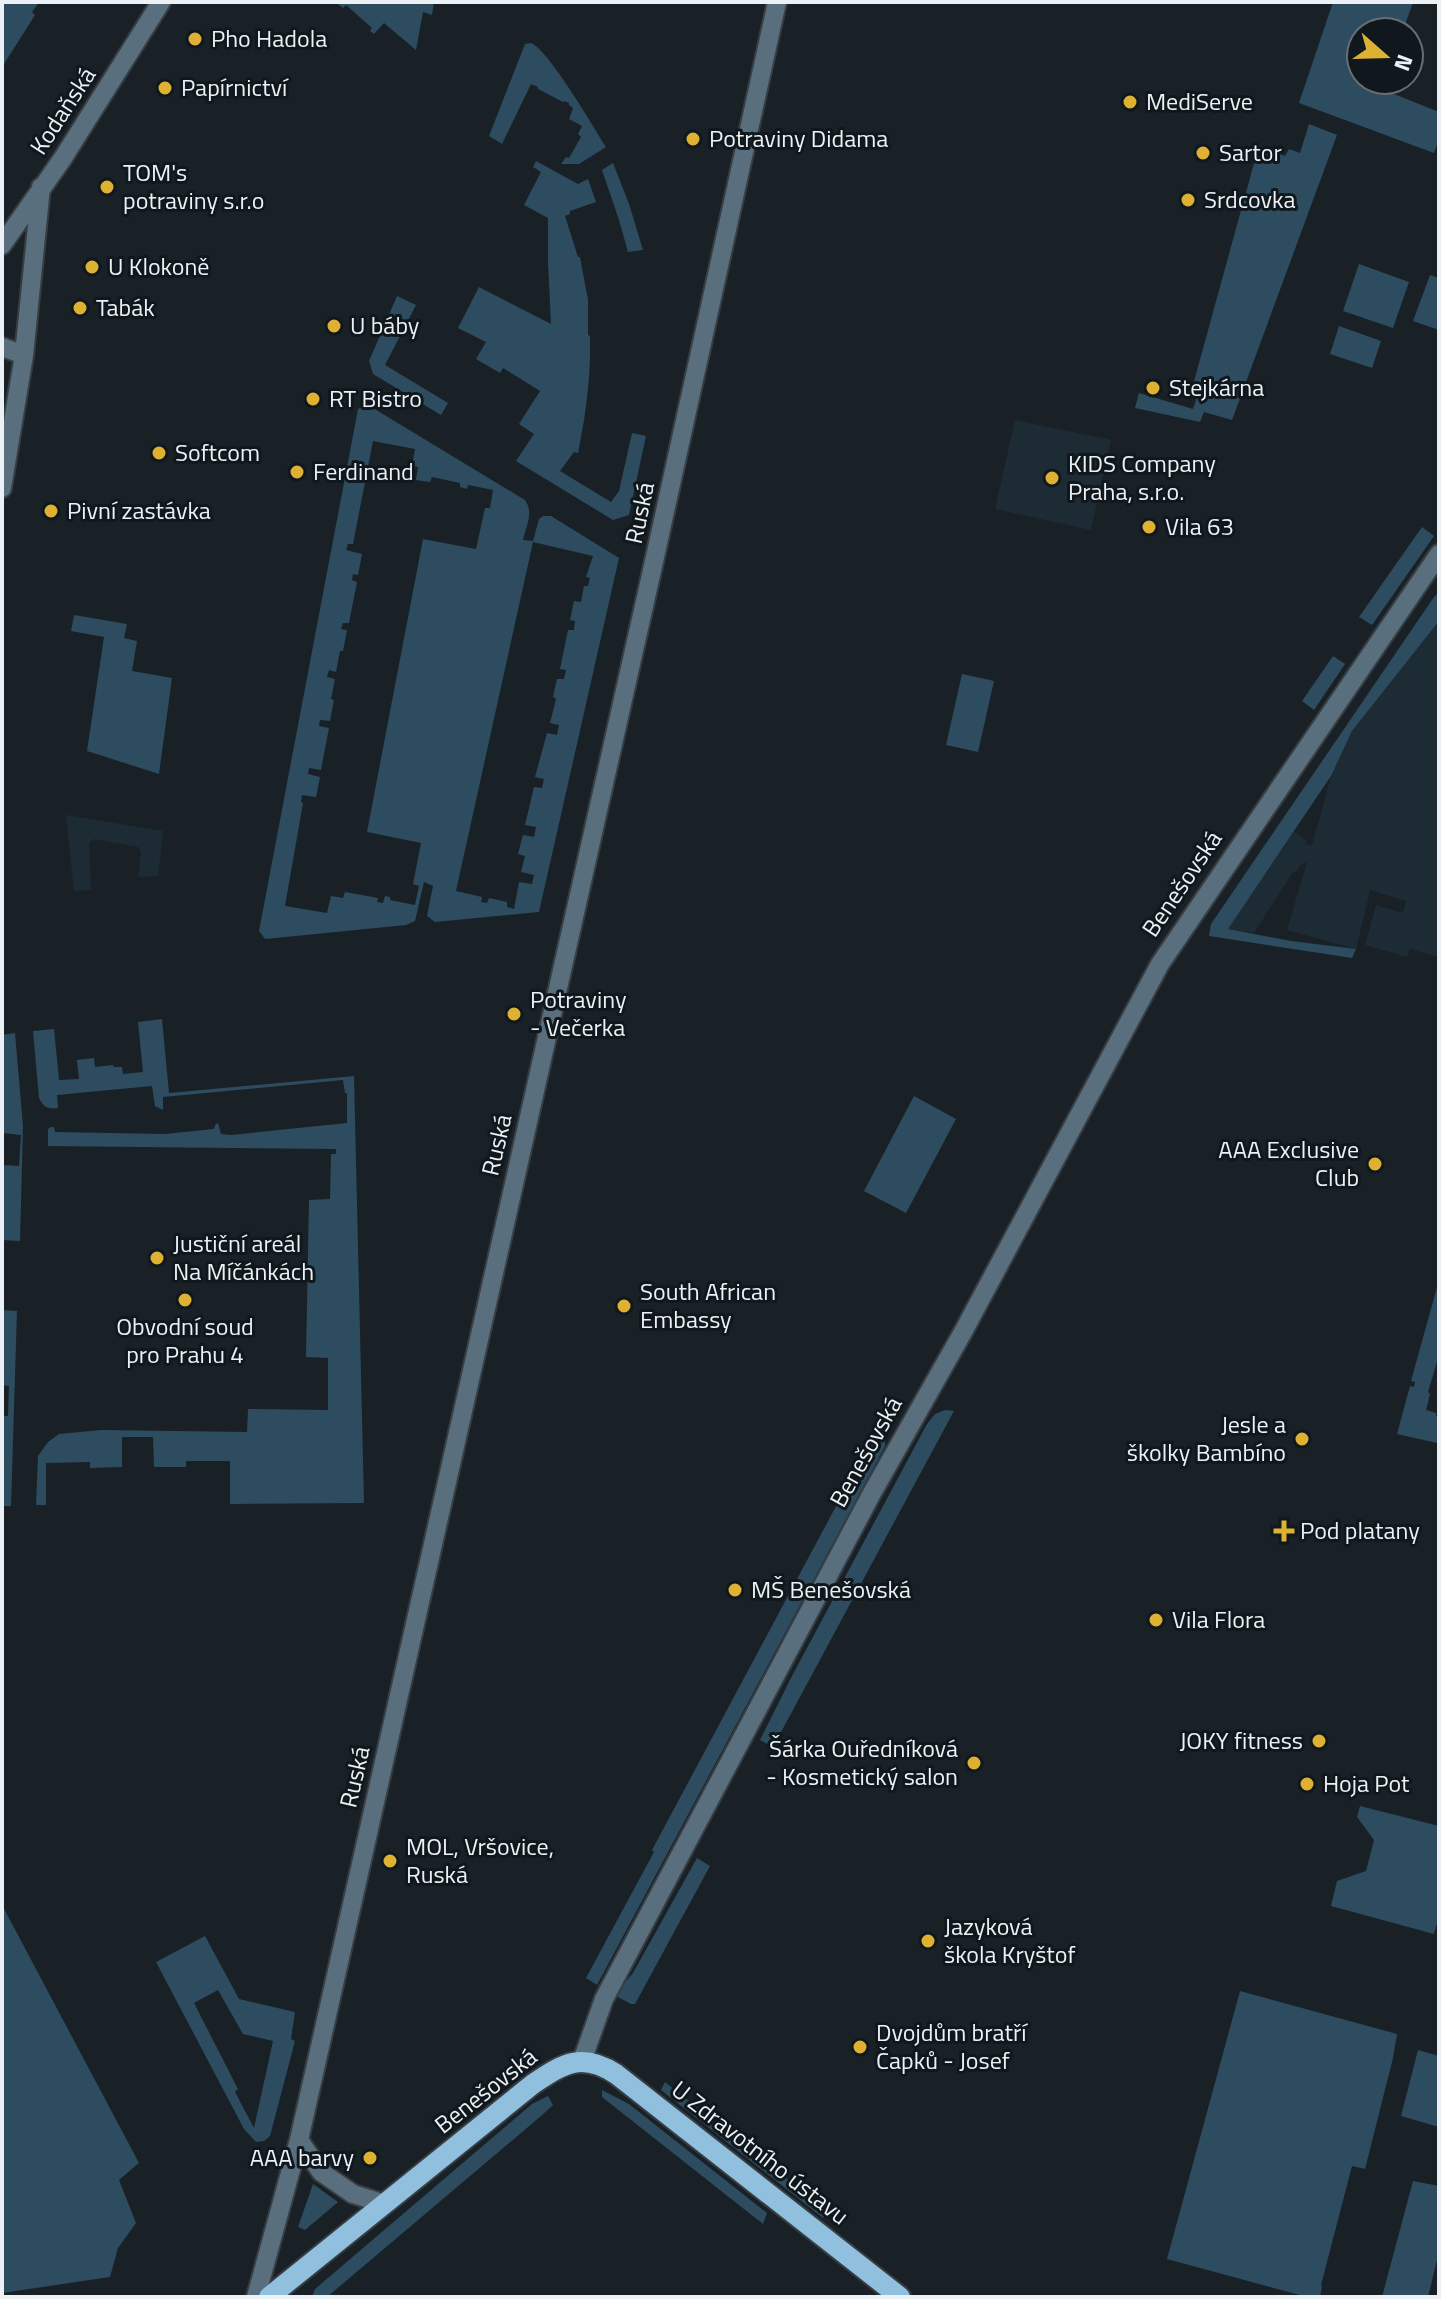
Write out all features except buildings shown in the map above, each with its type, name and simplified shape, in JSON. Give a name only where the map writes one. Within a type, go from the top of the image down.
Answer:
[{"type":"main road","name":"Benešovská","points":[[269,2297],[533,2084],[561,2066],[582,2061]]},
{"type":"main road","name":"U Zdravotního ústavu","points":[[582,2061],[603,2065],[616,2074],[900,2297]]},
{"type":"street","name":"Kodaňská","points":[[2,245],[63,158],[161,2]]},
{"type":"street","name":"Ruská","points":[[256,2297],[299,2140],[777,2]]},
{"type":"street","points":[[2,488],[24,355],[41,187]]},
{"type":"street","points":[[2,347],[24,355]]},
{"type":"street","name":"Benešovská","points":[[582,2061],[604,1999],[864,1507],[963,1332],[1160,964],[1439,554]]},
{"type":"street","points":[[299,2140],[321,2172],[353,2194],[385,2204]]},
{"type":"shaded area","points":[[2,2],[39,2],[32,12],[35,15],[4,64]]},
{"type":"shaded area","points":[[434,2],[432,15],[423,12],[416,50],[384,23],[374,34],[370,31],[372,28],[346,5],[343,8],[338,4]]},
{"type":"shaded area","points":[[1333,2],[1413,2],[1408,16],[1345,16],[1345,96],[1399,96],[1439,112],[1439,139],[1434,153],[1299,103]]},
{"type":"shaded area","points":[[531,43],[539,48],[559,74],[606,147],[579,164],[561,164],[566,157],[569,158],[581,137],[578,134],[582,126],[569,119],[573,108],[531,84],[502,144],[489,136],[525,44]]},
{"type":"shaded area","points":[[1309,124],[1337,135],[1232,420],[1204,412],[1200,422],[1135,408],[1139,393],[1193,409],[1200,388],[1193,385],[1259,145],[1285,156],[1289,149],[1300,153]]},
{"type":"shaded area","points":[[536,161],[578,184],[588,179],[596,202],[570,211],[565,216],[580,257],[588,300],[590,351],[578,453],[574,452],[560,471],[611,502],[619,491],[632,433],[646,436],[629,515],[613,520],[516,461],[534,434],[519,424],[540,391],[503,368],[500,373],[476,359],[486,342],[458,328],[479,287],[551,324],[548,218],[524,205],[541,172],[533,167]]},
{"type":"shaded area","points":[[613,163],[643,250],[628,252],[602,170]]},
{"type":"shaded area","points":[[1359,264],[1409,282],[1393,328],[1343,311]]},
{"type":"shaded area","points":[[1430,275],[1439,278],[1439,330],[1413,321]]},
{"type":"shaded area","points":[[397,296],[416,305],[385,365],[448,403],[441,415],[373,374],[369,361]]},
{"type":"shaded area","points":[[1339,326],[1381,341],[1372,368],[1330,354]]},
{"type":"shaded area","points":[[368,405],[525,500],[529,515],[523,540],[533,541],[539,519],[551,516],[619,558],[539,912],[435,922],[427,916],[433,886],[424,882],[415,921],[406,925],[265,939],[259,931],[358,409]],"holes":[[[373,441],[415,449],[412,466],[418,467],[416,480],[430,482],[432,477],[460,483],[460,487],[467,489],[468,485],[493,490],[490,508],[485,508],[476,549],[423,539],[367,832],[421,843],[413,884],[419,886],[415,905],[385,896],[383,903],[377,902],[378,898],[345,892],[343,898],[331,896],[327,913],[285,906],[302,795],[316,797],[320,777],[308,774],[309,768],[321,770],[329,728],[319,726],[320,720],[330,721],[334,700],[331,699],[335,679],[327,677],[329,670],[336,672],[340,651],[343,651],[347,630],[341,629],[343,623],[349,623],[357,582],[352,580],[353,574],[358,575],[362,554],[346,550],[348,544],[353,544]],[[533,542],[593,556],[586,577],[590,578],[588,586],[584,586],[581,602],[574,601],[570,620],[575,621],[574,630],[568,630],[560,669],[566,670],[564,679],[557,679],[553,697],[556,699],[550,723],[559,725],[557,735],[547,733],[535,777],[544,779],[542,788],[534,787],[525,825],[536,827],[534,837],[523,835],[518,854],[525,856],[521,872],[534,875],[532,884],[519,882],[514,909],[507,907],[507,902],[489,898],[487,903],[481,902],[482,897],[456,891]]]},
{"type":"shaded area","name":"KIDS Company Praha, s.r.o.","points":[[1015,420],[1111,440],[1091,530],[995,509]]},
{"type":"shaded area","points":[[1422,527],[1434,536],[1372,625],[1359,617]]},
{"type":"shaded area","points":[[1439,593],[1439,621],[1352,731],[1331,776],[1228,929],[1356,949],[1352,958],[1209,936],[1211,924]]},
{"type":"shaded area","points":[[74,615],[127,624],[124,638],[137,641],[132,671],[172,678],[159,774],[87,751],[104,637],[71,631]]},
{"type":"shaded area","points":[[1439,621],[1439,957],[1410,949],[1407,957],[1365,945],[1376,905],[1403,913],[1406,901],[1370,890],[1356,949],[1287,930],[1307,862],[1293,872],[1254,933],[1227,929],[1294,831],[1307,841],[1306,844],[1312,845],[1331,776],[1352,731]]},
{"type":"shaded area","points":[[1333,656],[1345,664],[1314,710],[1302,701]]},
{"type":"shaded area","points":[[962,674],[994,681],[978,752],[946,745]]},
{"type":"shaded area","points":[[66,815],[163,831],[158,876],[138,877],[141,852],[138,847],[94,839],[89,843],[91,890],[74,891]]},
{"type":"shaded area","points":[[162,1019],[169,1093],[354,1076],[364,1503],[230,1504],[230,1461],[186,1461],[186,1467],[154,1467],[153,1437],[122,1437],[122,1467],[90,1468],[90,1462],[46,1463],[46,1505],[36,1505],[38,1456],[48,1442],[59,1434],[101,1430],[247,1432],[248,1409],[328,1410],[328,1358],[306,1357],[309,1200],[330,1199],[331,1154],[336,1154],[336,1149],[48,1146],[48,1129],[51,1127],[55,1132],[165,1134],[214,1129],[218,1123],[221,1134],[231,1135],[347,1123],[347,1093],[343,1080],[163,1097],[163,1110],[155,1106],[152,1086],[57,1095],[58,1108],[47,1107],[39,1098],[33,1031],[54,1029],[59,1080],[79,1079],[77,1060],[94,1058],[95,1067],[122,1067],[123,1074],[143,1072],[138,1022]]},
{"type":"shaded area","points":[[15,1033],[23,1126],[20,1241],[2,1240],[2,1165],[19,1166],[21,1135],[2,1133],[2,1035]]},
{"type":"shaded area","points":[[914,1096],[956,1119],[906,1213],[864,1191]]},
{"type":"shaded area","points":[[1439,1280],[1439,1355],[1426,1410],[1439,1417],[1437,1443],[1397,1434],[1410,1386],[1414,1387],[1415,1382],[1411,1381]]},
{"type":"shaded area","points":[[2,1310],[17,1311],[11,1506],[2,1506],[2,1416],[8,1416],[9,1386],[2,1385]]},
{"type":"shaded area","points":[[954,1411],[773,1747],[760,1740],[792,1676],[927,1424],[935,1414]]},
{"type":"shaded area","points":[[880,1424],[885,1425],[885,1446],[597,1985],[586,1978]]},
{"type":"shaded area","points":[[1360,1806],[1439,1826],[1439,1916],[1434,1934],[1331,1906],[1337,1881],[1366,1871],[1374,1840],[1357,1817]]},
{"type":"shaded area","points":[[697,1858],[710,1866],[635,2004],[631,2004],[614,1995],[633,1973]]},
{"type":"shaded area","points":[[2,1905],[139,2163],[119,2180],[136,2223],[118,2248],[110,2277],[2,2293]]},
{"type":"shaded area","points":[[205,1936],[239,1999],[295,2012],[291,2039],[295,2041],[270,2136],[264,2141],[256,2142],[244,2129],[156,1962]],"holes":[[[218,1990],[243,2034],[273,2041],[254,2128],[235,2092],[238,2089],[194,2003]]]},
{"type":"shaded area","points":[[1240,1991],[1397,2034],[1365,2169],[1352,2166],[1320,2297],[1307,2297],[1167,2259]]},
{"type":"shaded area","points":[[1418,2050],[1439,2056],[1439,2127],[1401,2116]]},
{"type":"shaded area","points":[[665,2082],[828,2211],[823,2218],[661,2090]]},
{"type":"shaded area","points":[[602,2090],[629,2104],[767,2213],[763,2224],[602,2097]]},
{"type":"shaded area","points":[[548,2096],[553,2105],[541,2116],[327,2297],[312,2297],[315,2289],[532,2104]]},
{"type":"shaded area","points":[[1413,2181],[1439,2186],[1439,2252],[1428,2297],[1382,2297]]},
{"type":"shaded area","points":[[313,2184],[338,2202],[305,2230],[298,2227]]},
{"type":"place","name":"Pho Hadola","points":[[195,39]]},
{"type":"place","name":"Papírnictví","points":[[165,88]]},
{"type":"place","name":"MediServe","points":[[1130,102]]},
{"type":"place","name":"Potraviny Didama","points":[[693,139]]},
{"type":"place","name":"Sartor","points":[[1203,153]]},
{"type":"place","name":"TOM's potraviny s.r.o","points":[[107,187]]},
{"type":"place","name":"Srdcovka","points":[[1188,200]]},
{"type":"place","name":"U Klokoně","points":[[92,267]]},
{"type":"place","name":"Tabák","points":[[80,308]]},
{"type":"place","name":"U báby","points":[[334,326]]},
{"type":"place","name":"Stejkárna","points":[[1153,388]]},
{"type":"place","name":"RT Bistro","points":[[313,399]]},
{"type":"place","name":"Softcom","points":[[159,453]]},
{"type":"place","name":"Ferdinand","points":[[297,472]]},
{"type":"place","name":"KIDS Company Praha, s.r.o.","points":[[1052,478]]},
{"type":"place","name":"Pivní zastávka","points":[[51,511]]},
{"type":"place","name":"Vila 63","points":[[1149,527]]},
{"type":"place","name":"Potraviny - Večerka","points":[[514,1014]]},
{"type":"place","name":"AAA Exclusive Club","points":[[1375,1164]]},
{"type":"place","name":"Justiční areál Na Míčánkách","points":[[157,1258]]},
{"type":"place","name":"Obvodní soud pro Prahu 4","points":[[185,1300]]},
{"type":"place","name":"South African Embassy","points":[[624,1306]]},
{"type":"place","name":"Jesle a školky Bambíno","points":[[1302,1439]]},
{"type":"place","name":"Pod platany","points":[[1284,1531]]},
{"type":"place","name":"MŠ Benešovská","points":[[735,1590]]},
{"type":"place","name":"Vila Flora","points":[[1156,1620]]},
{"type":"place","name":"JOKY fitness","points":[[1319,1741]]},
{"type":"place","name":"Šárka Ouředníková - Kosmetický salon","points":[[974,1763]]},
{"type":"place","name":"Hoja Pot","points":[[1307,1784]]},
{"type":"place","name":"MOL, Vršovice, Ruská","points":[[390,1861]]},
{"type":"place","name":"Jazyková škola Kryštof","points":[[928,1941]]},
{"type":"place","name":"Dvojdům bratří Čapků - Josef","points":[[860,2047]]},
{"type":"place","name":"AAA barvy","points":[[370,2158]]}]
